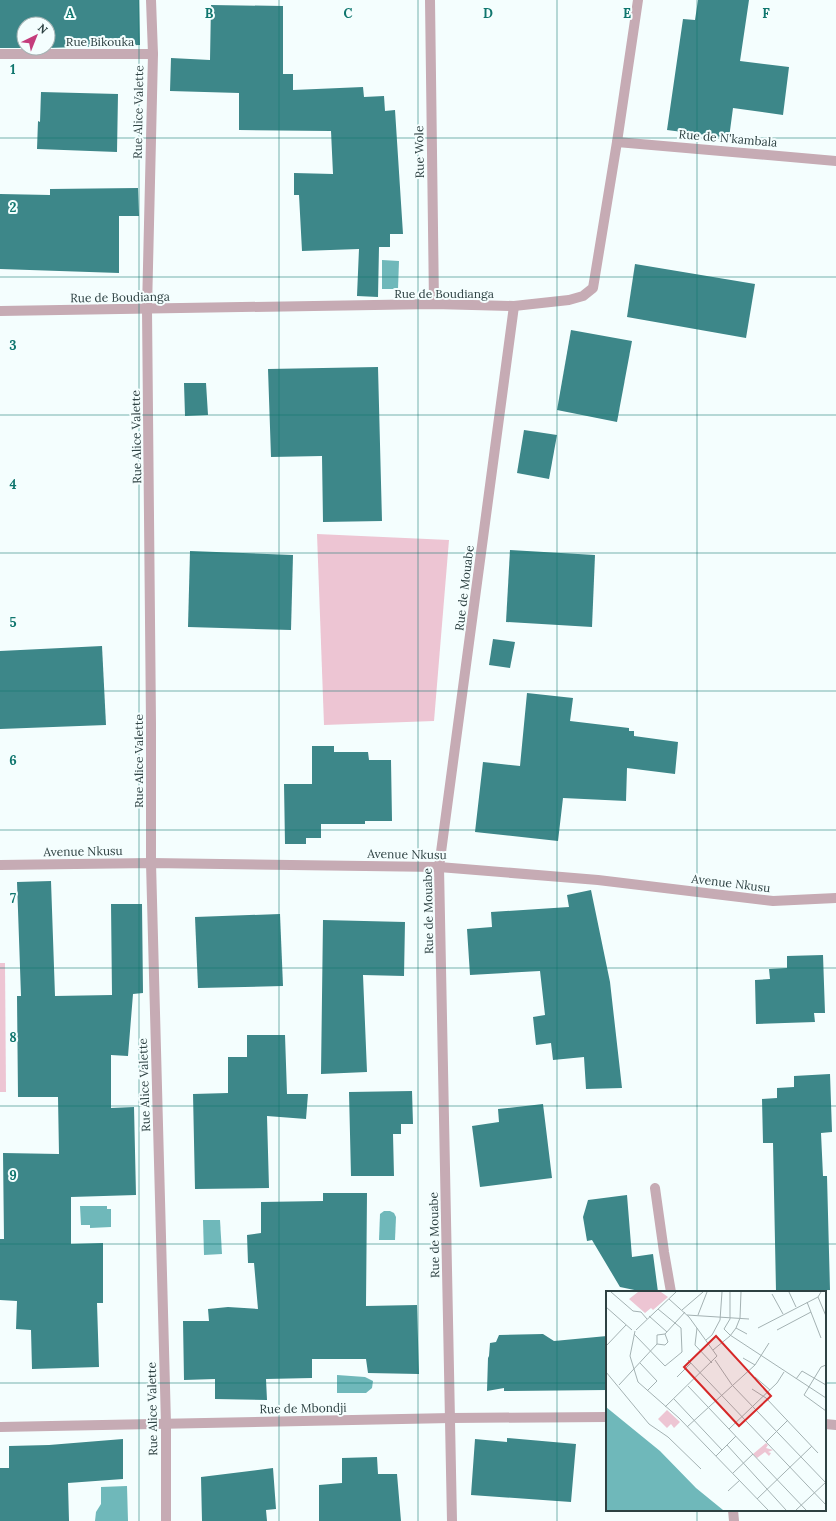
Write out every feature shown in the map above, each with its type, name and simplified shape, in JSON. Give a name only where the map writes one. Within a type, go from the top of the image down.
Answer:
[{"type":"street","name":"Rue Alice Valette","points":[[151,0],[153,54],[148,309],[151,863],[166,1424],[166,1521]]},
{"type":"street","name":"Rue Wole","points":[[430,0],[434,304]]},
{"type":"street","name":"Rue de Boudianga","points":[[0,311],[434,304],[514,306],[569,300],[583,296],[593,288],[638,0]]},
{"type":"street","name":"Rue Bikouka","points":[[0,54],[153,54]]},
{"type":"street","name":"Rue de N'kambala","points":[[617,142],[836,161]]},
{"type":"street","name":"Rue de Mouabe","points":[[452,1521],[439,867],[514,306]]},
{"type":"street","name":"Avenue Nkusu","points":[[0,865],[151,863],[439,867],[598,880],[773,901],[836,898]]},
{"type":"street","points":[[655,1188],[671,1291]]},
{"type":"street","name":"Rue de Mbondji","points":[[0,1427],[451,1418],[606,1417]]},
{"type":"street","points":[[826,1424],[836,1425]]},
{"type":"street","points":[[733,1511],[734,1521]]},
{"type":"shaded area","points":[[317,534],[449,540],[434,721],[324,725]]},
{"type":"shaded area","points":[[0,963],[5,963],[6,1092],[0,1092]]},
{"type":"water","points":[[382,260],[399,261],[398,289],[382,289]]},
{"type":"water","points":[[80,1206],[107,1206],[107,1209],[111,1209],[111,1227],[90,1228],[90,1225],[81,1225]]},
{"type":"water","points":[[384,1211],[394,1213],[396,1217],[395,1240],[379,1240],[380,1214]]},
{"type":"water","points":[[203,1220],[220,1220],[222,1254],[204,1255]]},
{"type":"water","points":[[337,1375],[365,1377],[373,1381],[372,1388],[366,1393],[337,1393]]},
{"type":"water","points":[[127,1486],[128,1521],[95,1521],[96,1512],[101,1504],[101,1487]]},
{"type":"building","points":[[0,0],[139,0],[140,45],[56,48],[56,16],[16,16],[16,48],[0,48]]},
{"type":"building","points":[[698,0],[749,0],[740,61],[789,67],[783,115],[733,108],[729,138],[667,130],[683,19],[695,20]]},
{"type":"building","points":[[211,5],[283,6],[283,74],[293,74],[293,90],[363,87],[364,97],[384,96],[385,111],[395,110],[403,234],[390,234],[390,247],[379,247],[378,297],[357,296],[359,249],[302,251],[299,195],[294,195],[294,173],[333,174],[331,131],[239,130],[239,93],[170,91],[171,58],[210,60]]},
{"type":"building","points":[[41,92],[118,94],[117,152],[37,149]]},
{"type":"building","points":[[138,188],[139,216],[119,216],[119,273],[0,269],[0,194],[50,195],[50,189]]},
{"type":"building","points":[[635,264],[755,284],[746,338],[627,317]]},
{"type":"building","points":[[571,330],[632,341],[617,422],[557,410]]},
{"type":"building","points":[[378,367],[382,521],[323,522],[322,456],[271,457],[268,369]]},
{"type":"building","points":[[184,383],[206,383],[208,415],[185,416]]},
{"type":"building","points":[[524,430],[557,435],[549,479],[517,473]]},
{"type":"building","points":[[510,550],[595,555],[592,627],[506,622]]},
{"type":"building","points":[[190,551],[293,555],[291,630],[188,627]]},
{"type":"building","points":[[493,639],[515,642],[510,668],[489,665]]},
{"type":"building","points":[[102,646],[106,725],[0,729],[0,651]]},
{"type":"building","points":[[527,693],[573,698],[570,721],[629,728],[629,731],[634,731],[634,736],[678,742],[675,774],[627,768],[626,801],[563,798],[558,841],[475,832],[483,762],[520,766]]},
{"type":"building","points":[[312,746],[334,746],[334,752],[368,752],[369,760],[391,760],[392,821],[365,821],[365,824],[321,824],[321,838],[306,838],[306,844],[285,844],[284,784],[312,784]]},
{"type":"building","points":[[51,881],[55,996],[112,995],[111,904],[142,904],[143,993],[133,994],[128,1056],[111,1055],[111,1108],[134,1107],[136,1195],[71,1197],[71,1244],[103,1243],[103,1303],[97,1303],[99,1367],[32,1369],[31,1330],[16,1329],[17,1301],[0,1300],[0,1239],[4,1239],[3,1153],[59,1154],[58,1097],[18,1097],[17,996],[21,996],[17,882]]},
{"type":"building","points":[[591,890],[610,982],[622,1088],[586,1089],[584,1057],[553,1060],[551,1043],[536,1045],[533,1017],[545,1015],[540,971],[470,975],[467,929],[492,927],[491,912],[569,907],[567,895]]},
{"type":"building","points":[[280,914],[283,986],[198,988],[195,917]]},
{"type":"building","points":[[323,920],[405,922],[404,976],[363,975],[367,1072],[321,1074]]},
{"type":"building","points":[[823,955],[825,1013],[814,1013],[815,1022],[756,1024],[755,980],[770,979],[769,969],[787,968],[787,956]]},
{"type":"building","points":[[247,1035],[285,1035],[287,1094],[308,1094],[306,1119],[267,1116],[269,1188],[195,1189],[193,1094],[228,1093],[228,1057],[247,1057]]},
{"type":"building","points":[[830,1074],[832,1132],[821,1133],[823,1176],[827,1176],[830,1290],[776,1291],[773,1143],[763,1143],[762,1099],[777,1098],[777,1088],[794,1087],[794,1076]]},
{"type":"building","points":[[412,1091],[413,1124],[401,1124],[401,1134],[393,1134],[394,1176],[351,1176],[349,1092]]},
{"type":"building","points":[[543,1104],[552,1178],[480,1187],[472,1126],[499,1122],[498,1109]]},
{"type":"building","points":[[323,1193],[367,1193],[366,1306],[417,1305],[419,1374],[368,1373],[366,1359],[312,1359],[312,1378],[266,1379],[267,1400],[215,1399],[215,1379],[184,1380],[183,1321],[209,1321],[208,1309],[228,1307],[258,1309],[254,1263],[248,1263],[247,1235],[261,1233],[261,1202],[323,1201]]},
{"type":"building","points":[[627,1195],[632,1257],[653,1254],[658,1291],[639,1291],[620,1287],[592,1240],[587,1241],[583,1217],[588,1200]]},
{"type":"building","points":[[543,1334],[554,1341],[606,1336],[606,1390],[504,1391],[504,1388],[487,1391],[490,1343],[496,1342],[499,1335]]},
{"type":"building","points":[[507,1438],[576,1444],[571,1502],[471,1495],[475,1439],[507,1442]]},
{"type":"building","points":[[123,1439],[123,1479],[68,1483],[69,1521],[0,1521],[0,1468],[9,1468],[9,1446],[49,1445]]},
{"type":"building","points":[[377,1457],[378,1474],[397,1474],[401,1521],[319,1521],[319,1485],[342,1483],[342,1458]]},
{"type":"building","points":[[273,1468],[276,1509],[266,1510],[267,1521],[202,1521],[201,1477]]}]
